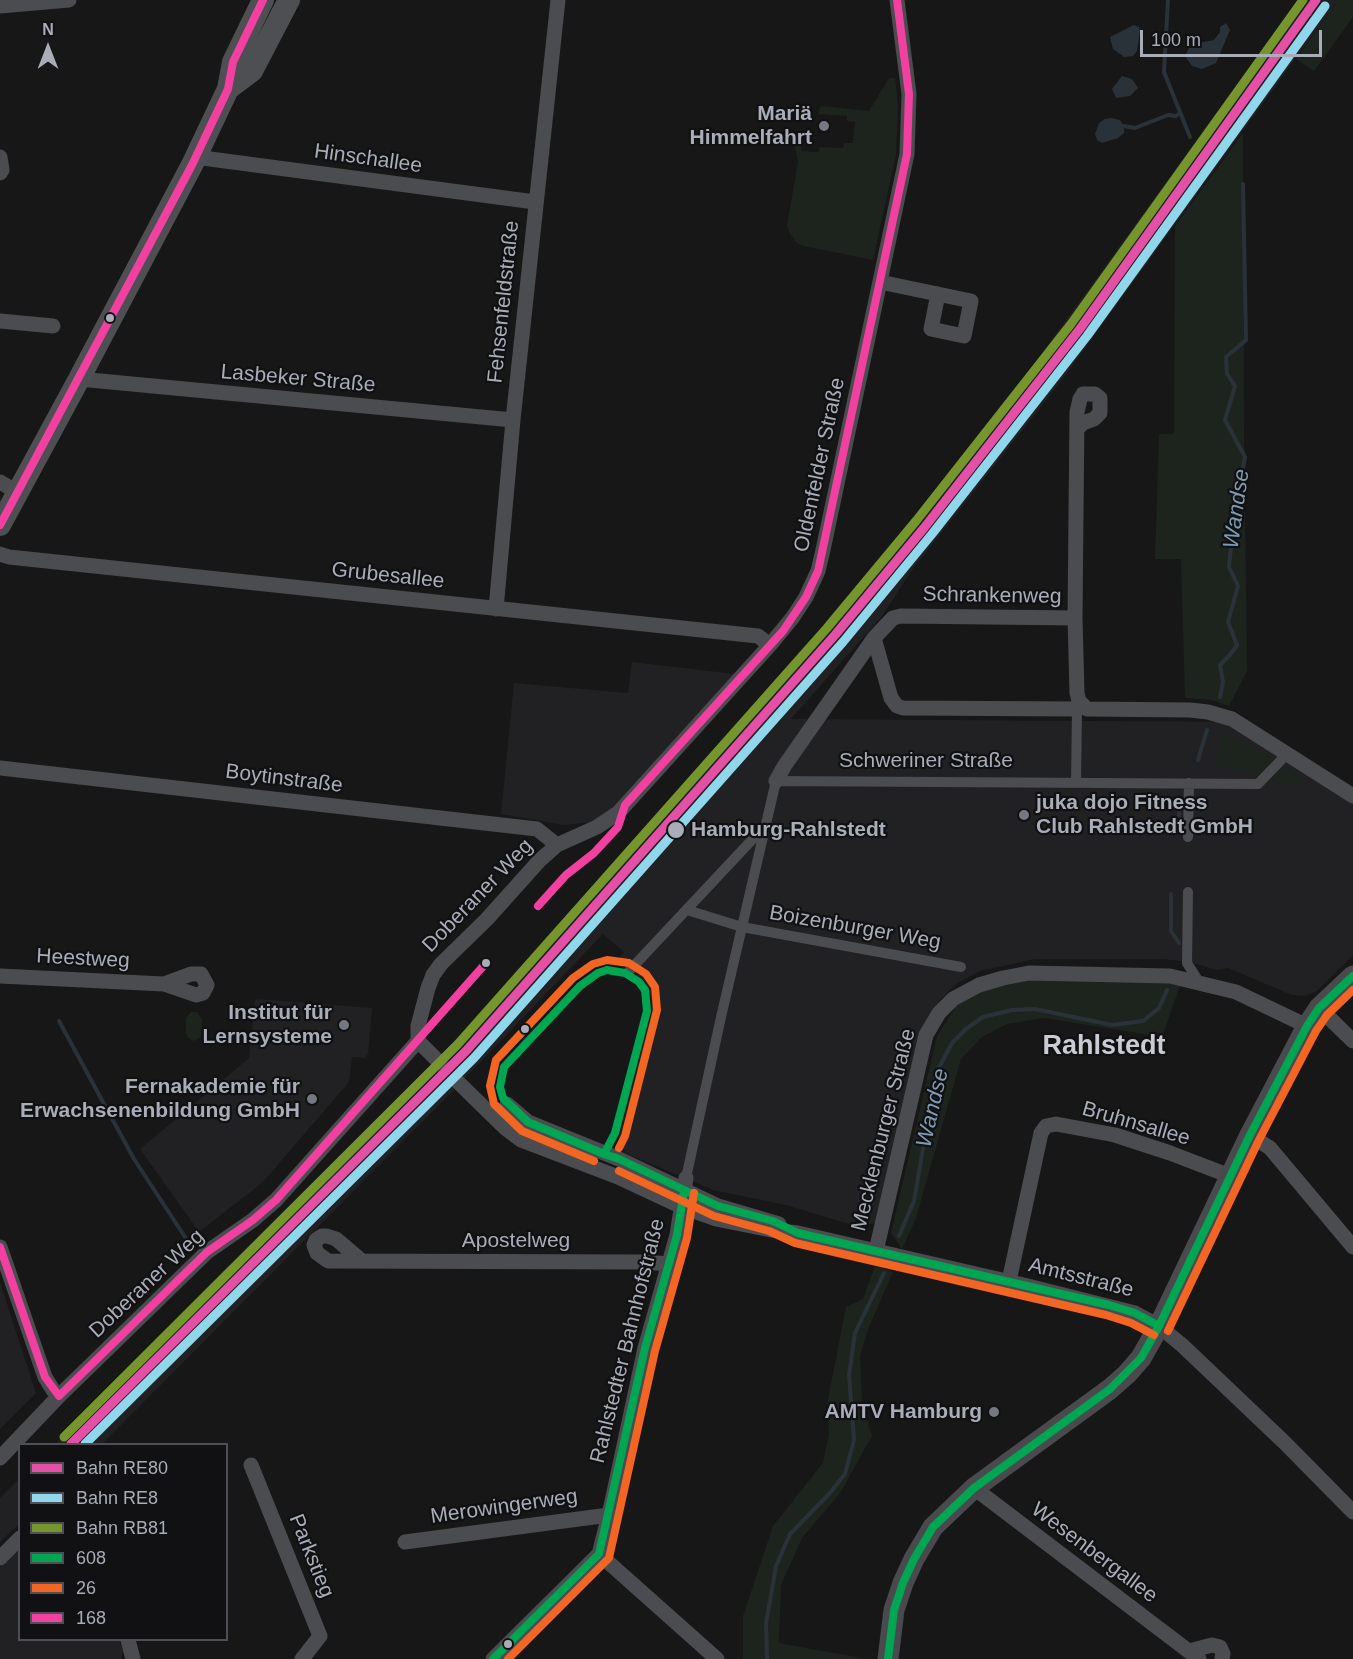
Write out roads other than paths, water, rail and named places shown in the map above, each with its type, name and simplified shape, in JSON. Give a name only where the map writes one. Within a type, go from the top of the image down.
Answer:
[{"type":"main road","points":[[0,525],[9,487],[80,379],[195,157],[228,89],[233,62],[263,0]]},
{"type":"main road","points":[[228,89],[252,71],[289,0]]},
{"type":"main road","points":[[888,1659],[894,1610],[908,1570],[933,1527],[974,1488],[1119,1382],[1139,1360],[1159,1326],[1250,1135],[1306,1026],[1319,1008],[1353,976]]},
{"type":"street","points":[[0,6],[69,0]]},
{"type":"street","name":"Fehsenfeldstraße","points":[[496,609],[535,202],[558,0]]},
{"type":"street","name":"Oldenfelder Straße","points":[[770,645],[800,607],[818,571],[904,170],[909,136],[909,94],[897,0]]},
{"type":"street","points":[[0,157],[2,170],[0,173]]},
{"type":"street","name":"Hinschallee","points":[[195,157],[535,202]]},
{"type":"street","points":[[880,282],[938,294]]},
{"type":"street","points":[[0,321],[53,326]]},
{"type":"street","name":"Lasbeker Straße","points":[[80,379],[513,420]]},
{"type":"street","points":[[1076,783],[1077,429]]},
{"type":"street","name":"Grubesallee","points":[[0,554],[21,559],[758,636],[770,645]]},
{"type":"street","name":"Schrankenweg","points":[[776,781],[874,638],[892,618],[902,616],[1076,618]]},
{"type":"street","points":[[874,638],[891,698],[897,706],[903,708],[1078,705],[1087,709],[1190,710],[1220,715],[1233,719],[1353,796]]},
{"type":"street","name":"Doberaner Weg","points":[[0,1458],[59,1396],[207,1252],[253,1220],[276,1200],[418,1041],[417,1031],[426,994],[437,969],[487,919],[539,861],[557,845],[597,827],[618,813],[770,645]]},
{"type":"street","name":"Schweriner Straße","points":[[776,781],[1258,784],[1287,754]]},
{"type":"street","name":"Boytinstraße","points":[[0,768],[537,829],[557,845]]},
{"type":"street","name":"Rahlstedter Bahnhofstraße","points":[[493,1659],[598,1554],[609,1515],[645,1348],[669,1264],[776,781]]},
{"type":"street","points":[[1188,837],[1189,783]]},
{"type":"street","points":[[629,971],[765,827]]},
{"type":"street","points":[[1188,892],[1187,963],[1200,982]]},
{"type":"street","name":"Boizenburger Weg","points":[[687,910],[742,927],[961,967]]},
{"type":"street","name":"Mecklenburger Straße","points":[[876,1251],[926,1035],[939,1013],[954,999],[979,985],[1029,973],[1170,976],[1236,992],[1306,1026]]},
{"type":"street","name":"Heestweg","points":[[0,976],[164,984]]},
{"type":"street","points":[[1319,1008],[1353,1041]]},
{"type":"street","points":[[418,1041],[439,1062]]},
{"type":"street","name":"Amtsstraße","points":[[459,1083],[512,1134],[531,1145],[568,1158],[606,1164],[718,1206],[773,1221],[798,1233],[1009,1281],[1135,1313],[1159,1326],[1285,1443],[1353,1512]]},
{"type":"street","points":[[507,1104],[528,1122],[606,1164]]},
{"type":"street","name":"Bruhnsallee","points":[[1009,1281],[1041,1133],[1046,1126],[1056,1124],[1115,1135],[1230,1176]]},
{"type":"street","points":[[1250,1135],[1270,1148],[1353,1247]]},
{"type":"street","name":"Amtsstraße","points":[[606,1164],[619,1159],[684,1192]]},
{"type":"street","points":[[0,1246],[45,1377],[59,1396]]},
{"type":"street","name":"Apostelweg","points":[[362,1261],[669,1264]]},
{"type":"street","name":"Parkstieg","points":[[251,1465],[320,1636],[302,1659]]},
{"type":"street","name":"Wesenbergallee","points":[[974,1488],[1194,1655],[1212,1645],[1220,1647],[1223,1654],[1222,1659]]},
{"type":"street","name":"Merowingerweg","points":[[405,1542],[609,1515]]},
{"type":"street","points":[[0,1558],[18,1540]]},
{"type":"street","points":[[598,1554],[717,1659]]},
{"type":"street","points":[[128,1641],[133,1659]]},
{"type":"waterway","name":"Wandse","points":[[1168,0],[1164,72],[1190,137]]},
{"type":"waterway","points":[[1124,126],[1135,128],[1168,115],[1176,116],[1180,113]]},
{"type":"waterway","name":"Wandse","points":[[1220,697],[1223,682],[1220,665],[1237,645],[1228,622],[1238,586],[1229,567],[1245,457],[1225,420],[1235,386],[1227,374],[1226,357],[1246,340],[1243,184]]},
{"type":"waterway","name":"Wandse","points":[[1198,760],[1207,730]]},
{"type":"waterway","name":"Wandse","points":[[1172,831],[1179,819],[1179,805]]},
{"type":"waterway","name":"Wandse","points":[[1171,894],[1171,931],[1179,943]]},
{"type":"waterway","name":"Wandse","points":[[899,1236],[914,1201],[936,1073],[952,1043],[966,1029],[983,1017],[1012,1010],[1035,1009],[1112,1025],[1143,1021],[1159,1008],[1167,990]]},
{"type":"waterway","points":[[59,1021],[134,1159],[187,1240]]},
{"type":"waterway","name":"Wandse","points":[[767,1659],[766,1624],[776,1566],[790,1534],[845,1474],[854,1440],[849,1375],[855,1333],[884,1273]]},
{"type":"tunnel","points":[[439,1062],[459,1083]]},
{"type":"rail line","name":"RB81","points":[[64,1437],[458,1044],[827,628],[916,521],[1071,324],[1303,0]]},
{"type":"rail line","name":"RE80","points":[[72,1443],[466,1051],[835,635],[924,528],[1079,330],[1316,0]]},
{"type":"rail line","name":"RE8","points":[[86,1443],[474,1058],[843,642],[932,534],[1087,336],[1325,6]]},
{"type":"place","name":"Mariä Himmelfahrt","points":[[824,126]]},
{"type":"place","name":"juka dojo Fitness Club Rahlstedt GmbH","points":[[1024,815]]},
{"type":"place","name":"Hamburg-Rahlstedt","points":[[676,830]]},
{"type":"place","name":"Institut für Lernsysteme","points":[[344,1025]]},
{"type":"place","name":"Fernakademie für Erwachsenenbildung GmbH","points":[[312,1099]]},
{"type":"place","name":"AMTV Hamburg","points":[[994,1412]]},
{"type":"district","name":"Rahlstedt","points":[[1104,1047]]}]
